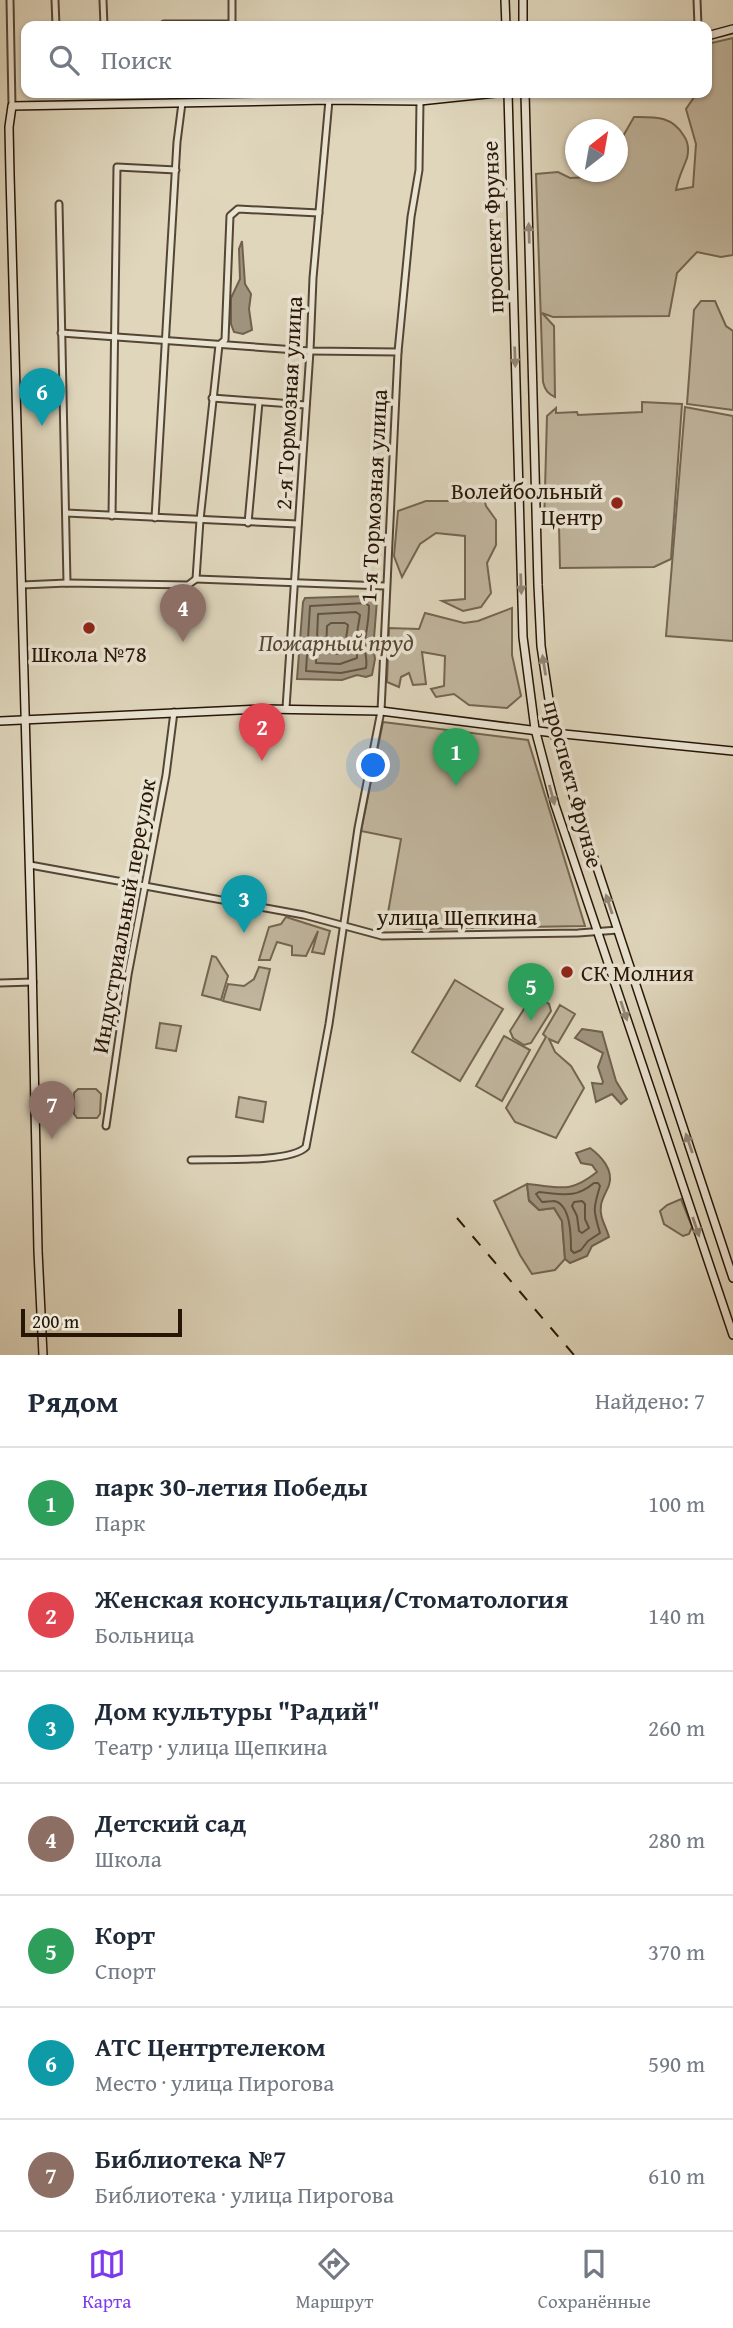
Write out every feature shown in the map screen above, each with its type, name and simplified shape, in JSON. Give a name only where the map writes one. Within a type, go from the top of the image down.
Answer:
[{"type":"main road","points":[[505,0],[506,21]]},
{"type":"main road","points":[[523,0],[523,21]]},
{"type":"main road","points":[[712,35],[733,29]]},
{"type":"main road","points":[[43,1355],[38,1271],[22,585],[7,175],[12,106],[329,100],[420,101],[448,98]]},
{"type":"main road","name":"проспект Фрунзе","points":[[508,98],[523,638],[534,729],[555,805],[597,933],[733,1335]]},
{"type":"main road","name":"проспект Фрунзе","points":[[525,98],[538,584],[541,646],[554,733],[733,1278]]},
{"type":"main road","points":[[0,721],[286,708],[381,710],[554,733],[733,751]]},
{"type":"street","points":[[10,0],[12,106]]},
{"type":"street","points":[[55,0],[56,21]]},
{"type":"street","points":[[103,0],[104,21]]},
{"type":"street","points":[[232,0],[232,21]]},
{"type":"street","points":[[697,0],[698,21]]},
{"type":"street","points":[[233,98],[233,103]]},
{"type":"street","name":"2-я Тормозная улица","points":[[286,708],[313,278],[329,100]]},
{"type":"street","name":"1-я Тормозная улица","points":[[191,1160],[265,1158],[304,1150],[329,1024],[358,828],[381,710],[398,352],[411,217],[419,170],[420,101]]},
{"type":"street","points":[[155,518],[182,103]]},
{"type":"street","points":[[112,516],[117,167],[176,170]]},
{"type":"street","points":[[59,204],[67,583]]},
{"type":"street","points":[[196,579],[212,398],[219,345],[225,340],[226,331],[230,216],[238,209],[319,214]]},
{"type":"street","points":[[61,333],[310,351],[398,352]]},
{"type":"street","points":[[212,398],[306,405]]},
{"type":"street","points":[[248,523],[259,402]]},
{"type":"street","points":[[66,513],[299,524]]},
{"type":"street","points":[[22,585],[188,584],[196,579],[386,586]]},
{"type":"street","name":"Индустриальный переулок","points":[[106,1126],[121,1015],[166,775],[174,712]]},
{"type":"street","name":"улица Щепкина","points":[[30,865],[304,915],[382,936],[597,933],[618,930]]},
{"type":"street","points":[[0,983],[33,982]]},
{"type":"shaded area","points":[[733,38],[733,255],[721,257],[697,252],[677,273],[669,316],[553,317],[542,313],[554,326],[555,397],[553,396],[543,382],[536,174],[558,172],[565,176],[565,182],[628,182],[628,128],[634,117],[649,117],[669,121],[684,136],[688,155],[676,190],[693,187],[696,144],[686,109],[694,98],[712,98],[712,43]]},
{"type":"shaded area","points":[[701,301],[715,301],[726,326],[733,331],[733,410],[687,404],[694,310]]},
{"type":"shaded area","name":"Волейбольный Центр","points":[[642,402],[682,404],[671,559],[654,567],[560,568],[559,525],[544,526],[547,416],[556,408],[556,413],[577,412],[578,415],[642,412]]},
{"type":"shaded area","points":[[685,407],[733,416],[733,641],[666,636]]},
{"type":"shaded area","points":[[483,494],[486,506],[496,520],[496,545],[487,563],[491,593],[481,607],[463,611],[442,601],[465,599],[465,536],[436,533],[420,544],[402,577],[394,556],[398,511],[426,501],[457,501]]},
{"type":"shaded area","points":[[512,608],[512,655],[521,696],[507,708],[469,705],[454,694],[436,697],[431,689],[444,686],[445,656],[422,652],[426,684],[413,685],[409,673],[401,677],[399,687],[387,682],[389,628],[419,629],[425,613],[464,623],[478,621]]},
{"type":"shaded area","points":[[383,722],[528,740],[585,926],[415,929],[386,924],[401,839],[361,831]]},
{"type":"shaded area","points":[[286,917],[330,931],[324,954],[312,952],[318,931],[306,956],[292,955],[292,946],[277,942],[270,960],[259,960],[269,927],[281,924]]},
{"type":"shaded area","points":[[212,956],[216,957],[228,976],[221,1000],[202,995]]},
{"type":"shaded area","points":[[259,967],[270,969],[260,1010],[223,1001],[228,984],[244,986],[254,979]]},
{"type":"shaded area","points":[[455,980],[503,1009],[460,1081],[412,1052]]},
{"type":"shaded area","points":[[538,997],[549,1004],[551,1011],[531,1043],[524,1045],[513,1038],[510,1031],[531,998]]},
{"type":"shaded area","points":[[560,1005],[575,1014],[558,1043],[549,1039],[555,1052],[571,1066],[584,1088],[556,1138],[515,1122],[506,1108],[546,1037],[543,1034]]},
{"type":"shaded area","points":[[160,1023],[181,1026],[176,1051],[156,1048]]},
{"type":"shaded area","points":[[504,1036],[530,1050],[502,1101],[476,1086]]},
{"type":"shaded area","points":[[78,1089],[96,1089],[101,1094],[100,1114],[97,1118],[77,1118],[74,1114],[74,1093]]},
{"type":"shaded area","points":[[239,1097],[266,1102],[263,1122],[236,1117]]},
{"type":"shaded area","points":[[527,1184],[529,1201],[539,1210],[554,1208],[562,1221],[565,1259],[555,1270],[532,1274],[494,1201]]},
{"type":"shaded area","points":[[681,1199],[692,1227],[689,1234],[683,1236],[664,1224],[660,1211]]},
{"type":"water","points":[[242,241],[245,284],[251,294],[249,309],[252,330],[243,334],[234,332],[231,324],[231,298],[240,279],[239,249]]},
{"type":"water","name":"Пожарный пруд","points":[[368,596],[377,600],[372,639],[375,659],[372,675],[357,675],[342,680],[297,679],[305,598]]},
{"type":"water","points":[[582,1029],[602,1032],[616,1081],[627,1099],[621,1104],[612,1094],[596,1102],[592,1083],[603,1082],[598,1067],[603,1053],[575,1038]]},
{"type":"water","points":[[590,1148],[602,1159],[610,1174],[601,1209],[609,1237],[592,1246],[587,1256],[570,1263],[565,1259],[562,1221],[554,1208],[539,1210],[529,1200],[527,1184],[564,1187],[579,1184],[597,1172],[592,1165],[581,1163],[576,1153]]},
{"type":"railway","points":[[457,1218],[574,1355]]},
{"type":"place","name":"АТС Центртелеком","points":[[42,426]]},
{"type":"place","name":"Волейбольный Центр","points":[[617,503]]},
{"type":"place","name":"Школа №78","points":[[89,628]]},
{"type":"place","name":"Детский сад","points":[[183,642]]},
{"type":"place","name":"Женская консультация/Стоматология","points":[[262,761]]},
{"type":"place","name":"парк 30-летия Победы","points":[[456,786]]},
{"type":"place","name":"Дом культуры \"Радий\"","points":[[244,933]]},
{"type":"place","name":"СК Молния","points":[[567,972]]},
{"type":"place","name":"Корт","points":[[531,1021]]},
{"type":"place","name":"Библиотека №7","points":[[52,1139]]}]
